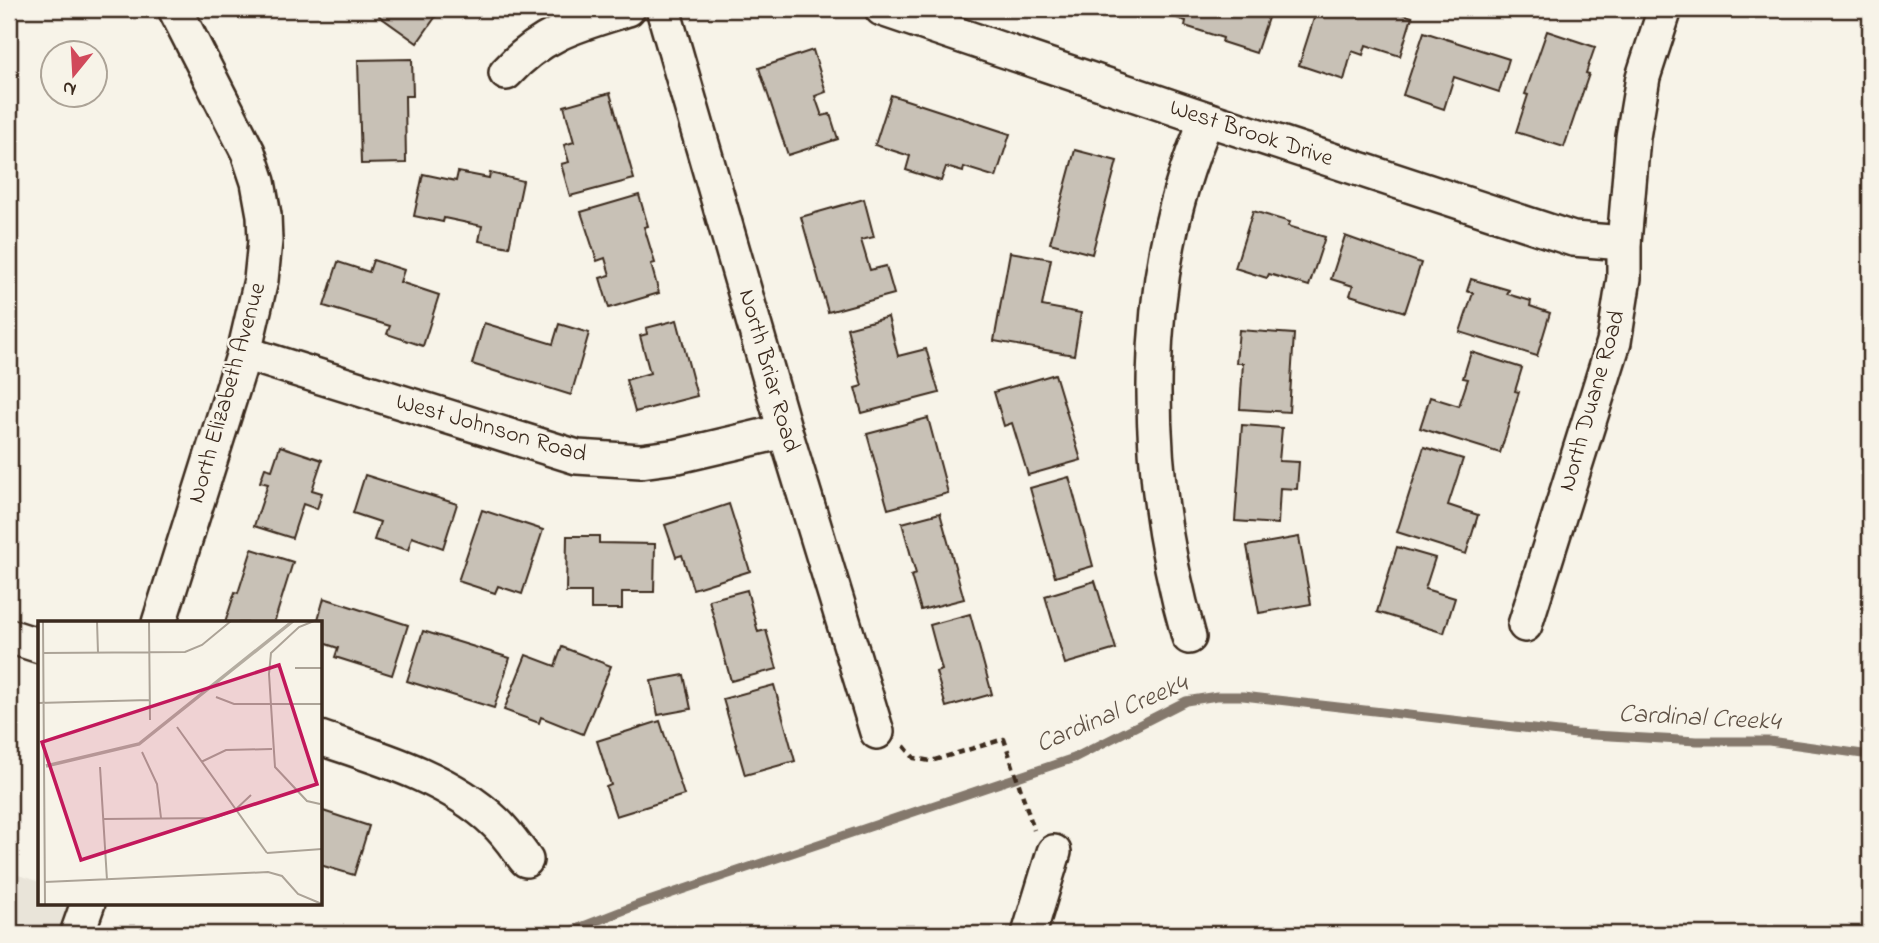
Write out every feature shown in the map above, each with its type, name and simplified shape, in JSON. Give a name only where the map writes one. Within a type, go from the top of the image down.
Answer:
[{"type":"street","name":"North Elizabeth Avenue","points":[[160,621],[244,353],[261,280],[265,241],[258,182],[248,152],[175,9]]},
{"type":"street","points":[[506,73],[519,58],[565,29],[628,9]]},
{"type":"street","name":"North Briar Road","points":[[663,9],[785,430],[877,732]]},
{"type":"street","name":"West Brook Drive","points":[[882,9],[1573,239],[1624,243]]},
{"type":"street","name":"North Duane Road","points":[[1525,625],[1614,342],[1624,278],[1624,243],[1633,137],[1643,77],[1665,9]]},
{"type":"street","points":[[1189,637],[1175,590],[1167,546],[1155,436],[1154,376],[1160,303],[1173,219],[1183,176],[1207,119]]},
{"type":"street","name":"West Johnson Road","points":[[244,353],[577,457],[641,461],[678,456],[785,430]]},
{"type":"street","points":[[9,636],[38,645]]},
{"type":"street","points":[[322,739],[412,771],[455,792],[495,822],[526,859]]},
{"type":"street","points":[[1029,934],[1054,852]]},
{"type":"street","points":[[77,934],[89,904]]},
{"type":"path","points":[[877,732],[893,734],[914,758],[931,761],[1004,739],[1031,820]]},
{"type":"shaded area","points":[[9,872],[38,881],[38,904],[75,904],[65,934],[9,934]]},
{"type":"building","points":[[384,9],[441,9],[417,43],[379,16]]},
{"type":"building","points":[[1162,9],[1271,9],[1256,53],[1222,42],[1223,38],[1185,26],[1186,21],[1161,13]]},
{"type":"building","points":[[1317,9],[1387,9],[1412,17],[1400,56],[1366,45],[1363,55],[1352,51],[1344,80],[1299,65]]},
{"type":"building","points":[[1547,31],[1595,47],[1586,73],[1589,74],[1564,147],[1516,132],[1528,95],[1525,94]]},
{"type":"building","points":[[1424,32],[1509,59],[1499,92],[1454,77],[1444,109],[1403,95]]},
{"type":"building","points":[[813,50],[826,92],[815,96],[822,116],[830,114],[838,139],[788,155],[759,68]]},
{"type":"building","points":[[412,59],[413,96],[405,96],[406,163],[361,164],[358,60]]},
{"type":"building","points":[[610,93],[634,179],[570,196],[561,164],[569,162],[564,145],[574,142],[564,106]]},
{"type":"building","points":[[891,95],[1010,134],[996,177],[964,167],[963,172],[946,167],[941,181],[906,170],[910,156],[875,145]]},
{"type":"building","points":[[1075,150],[1117,161],[1092,254],[1050,243]]},
{"type":"building","points":[[458,172],[489,178],[490,173],[523,181],[509,247],[479,241],[482,226],[444,218],[443,222],[414,216],[423,174],[456,181]]},
{"type":"building","points":[[639,195],[648,226],[644,227],[655,263],[651,264],[659,293],[609,308],[600,278],[610,275],[605,258],[597,261],[581,212]]},
{"type":"building","points":[[864,199],[874,237],[861,240],[870,270],[886,266],[894,294],[828,312],[801,217]]},
{"type":"building","points":[[1253,211],[1290,222],[1288,226],[1325,237],[1309,286],[1269,274],[1267,278],[1235,268]]},
{"type":"building","points":[[1345,236],[1421,263],[1405,312],[1350,295],[1353,286],[1331,279]]},
{"type":"building","points":[[1010,252],[1051,259],[1042,306],[1081,313],[1074,355],[994,341]]},
{"type":"building","points":[[373,260],[404,270],[400,282],[439,295],[423,346],[387,334],[390,326],[324,306],[338,262],[369,272]]},
{"type":"building","points":[[1471,279],[1509,290],[1507,294],[1531,301],[1530,306],[1550,313],[1537,356],[1460,332],[1473,293],[1467,291]]},
{"type":"building","points":[[888,317],[898,356],[926,349],[939,393],[862,413],[855,388],[862,386],[847,328]]},
{"type":"building","points":[[677,320],[697,396],[635,412],[626,380],[650,373],[640,336],[647,334],[646,328]]},
{"type":"building","points":[[484,323],[553,344],[559,324],[589,333],[571,395],[472,364]]},
{"type":"building","points":[[1239,330],[1294,334],[1289,412],[1240,409],[1243,363],[1236,363]]},
{"type":"building","points":[[1471,352],[1522,368],[1515,391],[1519,392],[1500,453],[1420,428],[1430,397],[1459,406],[1468,379],[1463,378]]},
{"type":"building","points":[[1055,374],[1081,460],[1028,475],[1012,423],[1004,426],[994,392]]},
{"type":"building","points":[[928,418],[948,493],[888,509],[867,434]]},
{"type":"building","points":[[1242,425],[1282,428],[1279,461],[1299,462],[1297,489],[1280,488],[1278,524],[1235,521]]},
{"type":"building","points":[[280,446],[322,460],[312,490],[322,493],[317,509],[303,504],[292,538],[254,526],[268,484],[260,482],[265,468],[272,470]]},
{"type":"building","points":[[1424,447],[1463,459],[1448,505],[1478,515],[1466,554],[1397,532]]},
{"type":"building","points":[[365,475],[457,504],[443,548],[412,537],[408,550],[374,540],[380,522],[353,513]]},
{"type":"building","points":[[1069,477],[1093,566],[1055,577],[1030,488]]},
{"type":"building","points":[[729,504],[750,571],[693,589],[682,555],[676,557],[665,525]]},
{"type":"building","points":[[482,510],[543,530],[522,594],[498,586],[495,593],[458,581]]},
{"type":"building","points":[[940,513],[964,599],[921,610],[911,576],[916,574],[902,523]]},
{"type":"building","points":[[567,536],[599,536],[599,543],[655,544],[654,592],[622,592],[622,609],[591,609],[591,592],[566,592]]},
{"type":"building","points":[[1299,537],[1311,604],[1259,613],[1247,546]]},
{"type":"building","points":[[1397,547],[1435,558],[1425,589],[1455,598],[1444,633],[1377,612]]},
{"type":"building","points":[[252,549],[293,562],[275,621],[226,621],[235,592],[238,593]]},
{"type":"building","points":[[1095,581],[1116,649],[1065,664],[1045,596]]},
{"type":"building","points":[[747,590],[758,632],[766,630],[777,669],[731,681],[709,600]]},
{"type":"building","points":[[324,598],[408,625],[392,675],[335,657],[338,648],[322,643],[322,621],[318,621]]},
{"type":"building","points":[[970,614],[992,694],[946,707],[936,672],[942,670],[930,625]]},
{"type":"building","points":[[423,631],[510,658],[494,708],[407,681]]},
{"type":"building","points":[[562,647],[611,666],[583,734],[541,717],[539,723],[504,710],[526,655],[555,666]]},
{"type":"building","points":[[684,675],[691,709],[658,715],[651,681]]},
{"type":"building","points":[[774,685],[795,761],[745,775],[723,699]]},
{"type":"building","points":[[660,721],[684,795],[616,816],[606,787],[611,785],[597,741]]},
{"type":"building","points":[[322,811],[369,826],[354,875],[322,866]]},
{"type":"waterway","name":"Cardinal Creek4","points":[[563,934],[640,904],[1074,758],[1186,701],[1217,696],[1243,696],[1576,734],[1697,741],[1769,741],[1870,755]]}]
